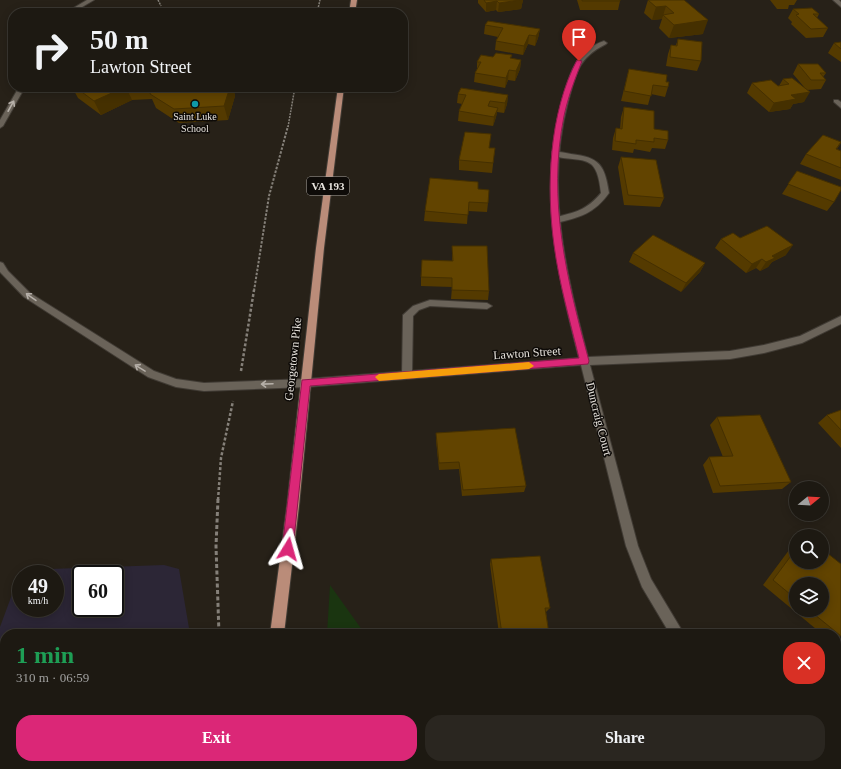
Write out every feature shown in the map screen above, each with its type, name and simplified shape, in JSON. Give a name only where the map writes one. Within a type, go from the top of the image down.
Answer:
[{"type":"main road","name":"Georgetown Pike","points":[[278,629],[293,506],[320,248],[340,92]]},
{"type":"street","points":[[77,8],[91,0]]},
{"type":"street","points":[[836,0],[841,5]]},
{"type":"street","name":"Duncraig Court","points":[[604,43],[592,49],[579,61],[569,87],[561,116],[555,154],[554,204],[558,245],[568,297],[632,546],[646,583],[673,629]]},
{"type":"street","points":[[0,126],[19,92]]},
{"type":"street","points":[[836,101],[841,106]]},
{"type":"street","points":[[555,154],[581,157],[594,162],[601,170],[605,193],[594,206],[578,216],[556,220]]},
{"type":"street","name":"Lawton Street","points":[[0,265],[5,273],[27,295],[151,374],[176,383],[204,387],[306,383],[584,361],[730,355],[764,349],[802,339],[841,320]]},
{"type":"street","points":[[407,375],[408,315],[416,308],[430,303],[487,306]]},
{"type":"path","points":[[158,0],[160,6]]},
{"type":"path","points":[[218,629],[215,558],[216,518],[226,428],[238,385],[249,328],[273,177],[290,120],[294,92]]},
{"type":"shaded area","points":[[164,565],[179,569],[189,629],[0,629],[12,594],[12,617],[64,617],[64,568],[72,568],[72,617],[124,617],[124,566]]},
{"type":"green space","points":[[330,585],[361,629],[327,629]]},
{"type":"building","points":[[484,0],[520,0],[486,3]]},
{"type":"building","points":[[620,0],[620,1],[582,1]]},
{"type":"building","points":[[648,0],[684,0],[708,20],[674,25],[663,15],[674,13],[666,6],[656,7]]},
{"type":"building","points":[[812,8],[819,14],[813,14],[828,28],[811,29],[796,15],[799,14],[793,9]]},
{"type":"building","points":[[488,21],[540,29],[536,36],[529,35],[524,46],[496,41],[503,28],[485,25]]},
{"type":"building","points":[[678,39],[702,42],[701,61],[670,57],[671,45],[677,46]]},
{"type":"building","points":[[841,42],[841,49],[834,43]]},
{"type":"building","points":[[496,53],[512,55],[510,58],[521,60],[516,71],[509,70],[506,78],[475,73],[481,62],[477,62],[481,55],[493,57]]},
{"type":"building","points":[[798,64],[818,64],[826,73],[820,73],[826,80],[811,80]]},
{"type":"building","points":[[629,69],[667,75],[666,82],[669,82],[668,87],[653,85],[651,96],[624,91]]},
{"type":"building","points":[[792,78],[810,92],[791,95],[796,99],[774,103],[752,83],[771,80],[778,86],[789,84],[783,79]]},
{"type":"building","points":[[461,88],[508,95],[505,103],[490,101],[488,106],[498,108],[494,117],[459,111],[466,95],[458,94]]},
{"type":"building","points":[[82,92],[114,92],[94,101]]},
{"type":"building","points":[[151,92],[228,92],[224,106],[174,109],[150,94]]},
{"type":"building","points":[[624,107],[654,111],[654,129],[668,131],[668,140],[654,138],[654,142],[636,140],[636,144],[615,141],[616,128],[622,129]]},
{"type":"building","points":[[465,132],[491,134],[489,148],[495,148],[493,163],[459,160]]},
{"type":"building","points":[[823,135],[841,142],[836,149],[841,151],[841,168],[806,154]]},
{"type":"building","points":[[621,157],[656,160],[664,198],[628,195]]},
{"type":"building","points":[[797,171],[841,187],[841,190],[834,202],[788,184]]},
{"type":"building","points":[[430,178],[478,182],[478,189],[489,190],[488,203],[469,202],[468,215],[425,211]]},
{"type":"building","points":[[767,226],[793,245],[772,256],[775,258],[766,262],[762,259],[752,264],[721,239],[733,233],[740,238]]},
{"type":"building","points":[[653,235],[705,263],[686,283],[633,253]]},
{"type":"building","points":[[452,246],[487,246],[489,291],[452,290],[452,278],[421,277],[422,260],[453,261]]},
{"type":"building","points":[[841,410],[841,430],[827,415]]},
{"type":"building","points":[[760,415],[791,481],[720,486],[709,457],[733,456],[717,417]]},
{"type":"building","points":[[515,428],[526,486],[463,490],[459,462],[439,463],[436,433]]},
{"type":"building","points":[[829,555],[841,564],[841,629],[832,629],[818,617],[829,617],[829,577],[789,577],[789,593],[773,580],[789,558],[789,569],[829,569]]},
{"type":"building","points":[[540,556],[550,608],[545,608],[548,629],[501,629],[491,559]]},
{"type":"slow traffic","points":[[379,377],[529,366]]},
{"type":"place","name":"Saint Luke School","points":[[195,104]]},
{"type":"route","points":[[288,549],[306,383],[584,361],[568,297],[558,245],[554,204],[555,154],[561,116],[569,87],[579,61]]}]
